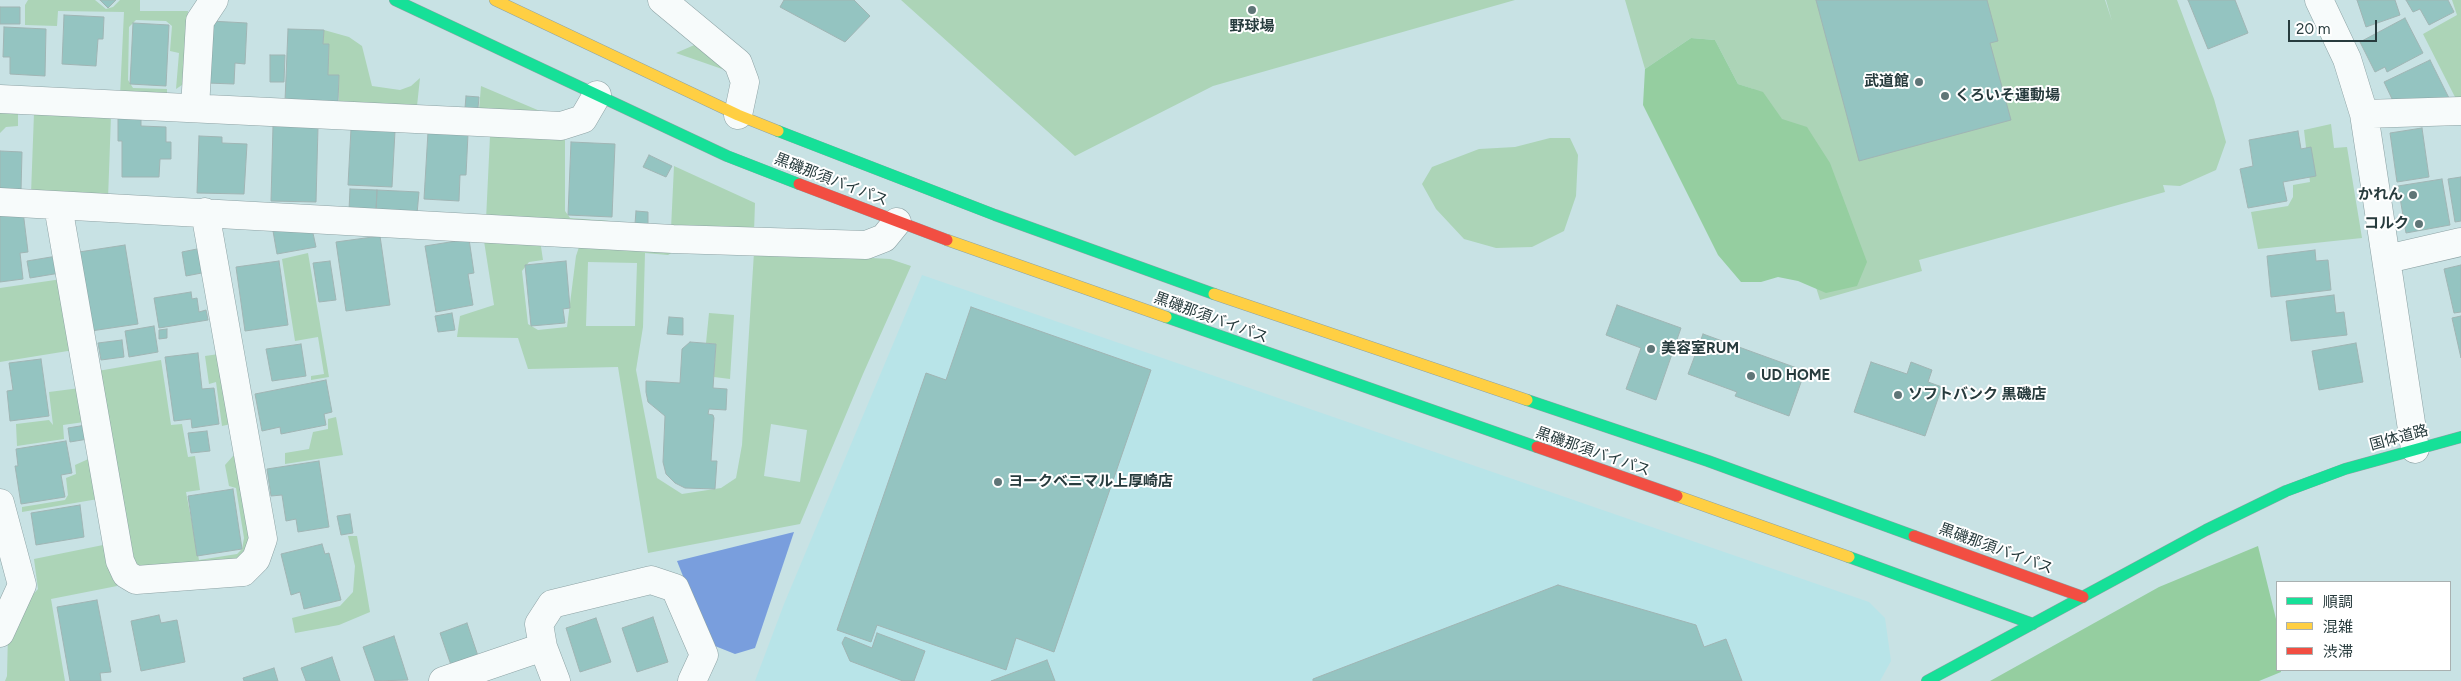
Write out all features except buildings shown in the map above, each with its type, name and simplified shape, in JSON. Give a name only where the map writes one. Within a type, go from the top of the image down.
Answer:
[{"type":"main road","name":"黒磯那須バイパス","points":[[395,0],[727,156],[897,222],[1947,591],[2033,624]]},
{"type":"main road","name":"黒磯那須バイパス","points":[[495,0],[738,115],[995,215],[1206,291],[1708,461],[2084,597]]},
{"type":"main road","name":"国体道路","points":[[1927,681],[2206,530],[2286,491],[2345,469],[2461,437]]},
{"type":"street","points":[[195,108],[200,21],[214,0]]},
{"type":"street","points":[[662,0],[738,63],[745,82],[738,115]]},
{"type":"street","points":[[2319,0],[2347,59],[2364,114],[2415,449]]},
{"type":"street","points":[[0,99],[561,126],[583,119],[597,95]]},
{"type":"street","points":[[2364,114],[2461,111]]},
{"type":"street","points":[[0,202],[673,238],[866,246],[884,238],[897,222]]},
{"type":"street","points":[[58,206],[120,561],[126,574],[136,580],[243,572],[256,559],[263,539],[205,212]]},
{"type":"street","points":[[2387,259],[2461,242]]},
{"type":"street","points":[[0,503],[22,584],[0,633]]},
{"type":"street","points":[[556,681],[543,647],[539,624],[552,604],[651,580],[675,588],[704,655],[692,681]]},
{"type":"street","points":[[443,681],[543,647]]},
{"type":"shaded area","points":[[922,275],[1869,602],[1885,618],[1891,661],[1880,681],[755,681],[784,604]]},
{"type":"green space","points":[[28,0],[95,0],[106,9],[113,7],[120,0],[140,0],[140,11],[188,11],[182,85],[176,89],[179,53],[170,51],[172,26],[166,21],[136,20],[129,27],[128,80],[133,88],[167,89],[167,94],[120,96],[124,12],[58,11],[57,26],[25,25],[25,5]]},
{"type":"green space","points":[[901,0],[1515,0],[1213,86],[1075,156]]},
{"type":"green space","name":"くろいそ運動場","points":[[1625,0],[2105,0],[2112,21],[2106,0],[2177,0],[2214,99],[2226,142],[2216,170],[2180,186],[2163,185],[2165,192],[1919,260],[1922,271],[1820,300],[1753,89],[1738,84],[1715,40],[1691,38],[1645,69]]},
{"type":"green space","points":[[2452,0],[2461,0],[2461,101],[2457,101],[2423,34],[2457,15]]},
{"type":"green space","points":[[324,30],[349,37],[362,46],[372,86],[400,90],[411,86],[420,78],[417,106],[479,110],[481,86],[547,114],[339,108],[339,76],[328,75],[329,45],[323,44]]},
{"type":"green space","points":[[1691,38],[1715,40],[1738,84],[1763,92],[1782,119],[1807,127],[1830,163],[1867,262],[1857,286],[1826,293],[1798,281],[1778,277],[1761,282],[1741,282],[1718,255],[1643,105],[1645,69]]},
{"type":"green space","points":[[699,43],[725,70],[676,53]]},
{"type":"green space","points":[[18,111],[18,126],[6,127],[0,133],[0,112]]},
{"type":"green space","points":[[34,113],[111,116],[108,199],[31,194]]},
{"type":"green space","points":[[2331,124],[2334,148],[2347,147],[2362,238],[2258,249],[2251,212],[2288,206],[2293,197],[2293,185],[2310,182],[2304,130]]},
{"type":"green space","points":[[490,136],[565,139],[565,211],[570,218],[611,221],[611,226],[486,220]]},
{"type":"green space","points":[[1550,138],[1570,138],[1578,155],[1576,196],[1564,231],[1532,247],[1496,248],[1464,239],[1436,209],[1422,184],[1432,167],[1479,149],[1515,147]]},
{"type":"green space","points":[[674,166],[755,203],[754,232],[671,229]]},
{"type":"green space","points":[[540,240],[543,260],[529,262],[522,271],[528,324],[538,330],[567,327],[576,256],[581,241],[673,252],[668,255],[645,253],[643,327],[636,370],[657,478],[682,494],[721,488],[736,478],[742,445],[754,252],[890,259],[911,266],[800,524],[648,553],[618,367],[528,369],[518,338],[457,337],[460,316],[494,305],[484,241]],"holes":[[[588,262],[637,263],[635,326],[586,326]],[[771,424],[807,430],[800,482],[764,476]]]},
{"type":"green space","points":[[308,253],[329,377],[311,380],[311,376],[324,374],[318,337],[295,341],[282,259]]},
{"type":"green space","points":[[62,279],[74,350],[0,362],[0,288]]},
{"type":"green space","points":[[709,313],[734,315],[730,379],[714,377],[716,344],[706,343]]},
{"type":"green space","points":[[219,354],[231,424],[222,426],[216,382],[209,384],[205,356]]},
{"type":"green space","points":[[161,360],[171,425],[182,424],[188,457],[195,456],[200,490],[186,492],[199,560],[237,554],[242,549],[244,538],[236,488],[229,486],[225,465],[233,456],[240,454],[253,538],[239,562],[136,569],[98,371]]},
{"type":"green space","points":[[80,388],[84,422],[63,425],[64,439],[17,446],[16,424],[49,420],[53,425],[49,392]]},
{"type":"green space","points":[[336,417],[343,455],[285,464],[285,453],[309,449],[313,432],[328,429],[328,419]]},
{"type":"green space","points":[[93,457],[98,499],[22,512],[22,507],[65,500],[68,495],[66,478],[76,474],[75,465]]},
{"type":"green space","points":[[348,536],[357,536],[370,612],[339,625],[295,633],[292,618],[340,606],[353,592],[355,566]]},
{"type":"green space","points":[[108,544],[117,586],[51,599],[65,681],[5,681],[7,676],[8,633],[28,600],[38,589],[34,559]]},
{"type":"green space","points":[[2258,546],[2276,619],[2276,671],[2281,672],[2259,681],[1990,681],[2159,587]]},
{"type":"water","points":[[794,532],[755,648],[735,654],[710,644],[677,561]]},
{"type":"traffic: fast","points":[[395,0],[727,156],[799,184]]},
{"type":"traffic: fast","points":[[778,131],[995,215],[1214,294]]},
{"type":"traffic: fast","points":[[1166,317],[1537,447]]},
{"type":"traffic: fast","points":[[1527,400],[1708,461],[1914,536]]},
{"type":"traffic: fast","points":[[1927,681],[2206,530],[2286,491],[2345,469],[2461,437]]},
{"type":"traffic: fast","points":[[1849,557],[2033,624]]},
{"type":"traffic: slow","points":[[495,0],[738,115],[778,131]]},
{"type":"traffic: slow","points":[[947,240],[1166,317]]},
{"type":"traffic: slow","points":[[1214,294],[1527,400]]},
{"type":"traffic: slow","points":[[1677,496],[1849,557]]},
{"type":"traffic: jam","points":[[799,184],[947,240]]},
{"type":"traffic: jam","points":[[1537,447],[1677,496]]},
{"type":"traffic: jam","points":[[1914,536],[2083,597]]},
{"type":"place","name":"野球場","points":[[1252,10]]},
{"type":"place","name":"武道館","points":[[1919,82]]},
{"type":"place","name":"くろいそ運動場","points":[[1945,96]]},
{"type":"place","name":"かれん","points":[[2413,195]]},
{"type":"place","name":"コルク","points":[[2419,224]]},
{"type":"place","name":"美容室RUM","points":[[1651,349]]},
{"type":"place","name":"UD HOME","points":[[1751,376]]},
{"type":"place","name":"ソフトバンク 黒磯店","points":[[1898,395]]},
{"type":"place","name":"ヨークベニマル上厚崎店","points":[[998,482]]}]
